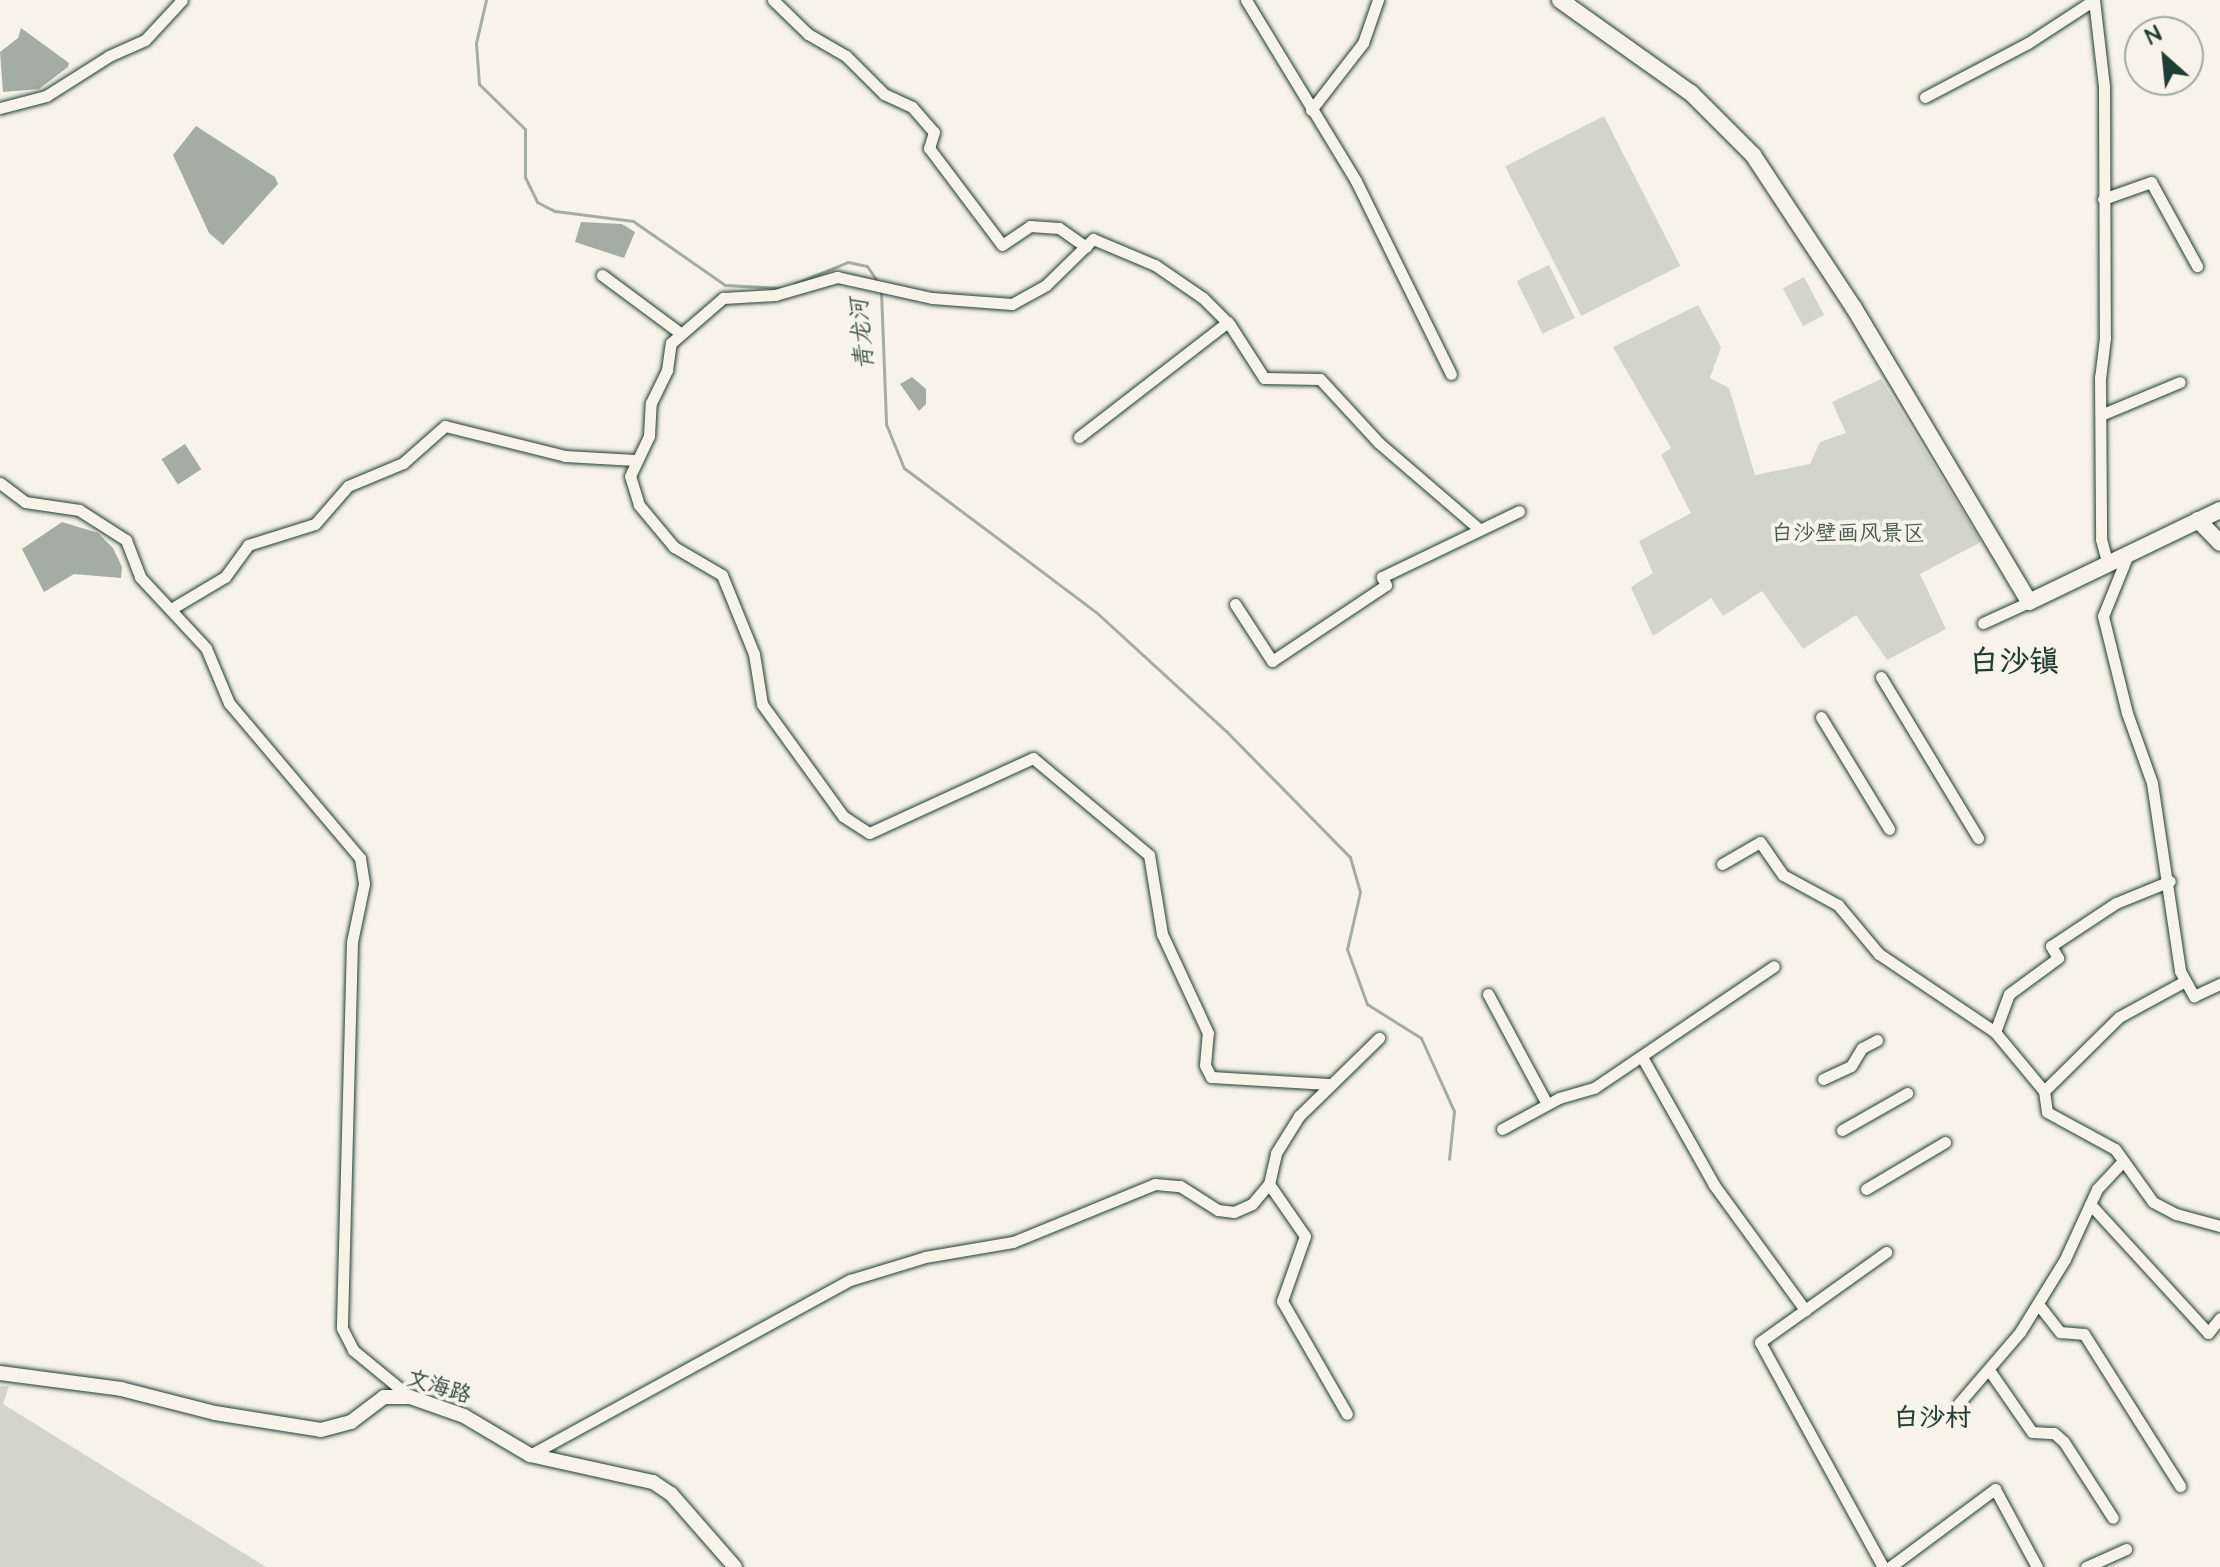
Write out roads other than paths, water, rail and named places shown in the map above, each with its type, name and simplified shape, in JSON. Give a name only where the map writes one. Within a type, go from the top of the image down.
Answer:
[{"type":"main road","points":[[1560,0],[1708,108],[1760,164],[1854,308],[2029,602],[2220,510]]},
{"type":"main road","points":[[2198,520],[2220,543]]},
{"type":"street","points":[[0,108],[46,96],[109,56],[145,40],[182,0]]},
{"type":"street","points":[[773,0],[808,34],[846,56],[884,94],[912,107],[932,129],[929,148],[1002,245],[1030,226],[1059,228],[1086,247]]},
{"type":"street","points":[[1246,0],[1356,181],[1451,374]]},
{"type":"street","points":[[1311,110],[1363,43],[1378,0]]},
{"type":"street","points":[[1925,97],[2028,43],[2094,0],[2104,86],[2101,539],[2107,562]]},
{"type":"street","points":[[2103,199],[2151,182],[2197,266]]},
{"type":"street","points":[[1328,1084],[1211,1077],[1205,1065],[1208,1033],[1162,934],[1147,851],[1033,758],[869,833],[843,816],[762,704],[754,654],[722,575],[674,547],[639,505],[630,484],[635,460],[649,436],[651,403],[667,370],[670,346],[680,333],[726,297],[775,295],[829,278],[889,285],[932,298],[1012,304],[1040,290],[1093,239],[1155,265],[1228,322],[1264,378],[1320,379],[1379,443],[1479,529]]},
{"type":"street","points":[[602,275],[680,333]]},
{"type":"street","points":[[1079,437],[1228,322]]},
{"type":"street","points":[[2103,414],[2180,382]]},
{"type":"street","points":[[171,609],[225,577],[248,545],[315,524],[348,486],[403,463],[445,426],[565,456],[635,460]]},
{"type":"street","points":[[0,483],[25,502],[79,510],[120,535],[130,547],[140,577],[206,648],[225,696],[265,751],[351,845],[362,866],[364,884],[352,942],[342,1328],[353,1350],[410,1397]]},
{"type":"street","points":[[1235,604],[1272,661],[1386,585],[1382,577],[1519,511]]},
{"type":"street","points":[[2129,552],[2103,616],[2127,713],[2152,783],[2170,881],[2175,950],[2185,981],[2194,996],[2220,984]]},
{"type":"street","points":[[1983,623],[2029,602]]},
{"type":"street","points":[[1881,677],[1978,838]]},
{"type":"street","points":[[1821,717],[1889,829]]},
{"type":"street","points":[[1722,864],[1760,842],[1783,875],[1838,905],[1879,954],[1995,1032],[2044,1091]]},
{"type":"street","points":[[1995,1032],[2009,994],[2058,958],[2051,946],[2116,903],[2170,881]]},
{"type":"street","points":[[1502,1129],[1547,1104],[1581,1094],[1642,1057],[1774,966]]},
{"type":"street","points":[[2185,981],[2119,1017],[2044,1091],[2043,1104],[2054,1118],[2110,1145],[2153,1202],[2176,1214],[2220,1226]]},
{"type":"street","points":[[1488,994],[1547,1104]]},
{"type":"street","points":[[530,1455],[850,1280],[925,1257],[1023,1239],[1155,1184],[1180,1186],[1226,1212],[1252,1204],[1269,1184],[1276,1153],[1328,1084],[1379,1038]]},
{"type":"street","points":[[1823,1079],[1851,1066],[1862,1048],[1877,1040]]},
{"type":"street","points":[[1642,1057],[1714,1185],[1805,1310]]},
{"type":"street","points":[[1842,1130],[1907,1093]]},
{"type":"street","points":[[1866,1189],[1945,1142]]},
{"type":"street","points":[[1959,1403],[1989,1370],[2038,1304],[2090,1204],[2123,1161]]},
{"type":"street","points":[[1269,1184],[1305,1236],[1282,1301],[1347,1414]]},
{"type":"street","points":[[2090,1204],[2208,1333],[2220,1318]]},
{"type":"street","points":[[1883,1567],[1760,1342],[1886,1252]]},
{"type":"street","points":[[2038,1304],[2060,1332],[2084,1334],[2180,1486]]},
{"type":"street","points":[[1989,1370],[2032,1432],[2054,1433],[2064,1442],[2113,1518]]},
{"type":"street","name":"文海路","points":[[0,1373],[121,1389],[215,1413],[321,1430],[351,1422],[384,1397],[410,1397],[464,1416],[530,1455],[653,1482],[671,1494],[735,1567]]},
{"type":"street","points":[[1890,1567],[1995,1489],[2037,1567]]},
{"type":"street","points":[[2086,1567],[2126,1549]]},
{"type":"waterway","name":"青龙河","points":[[486,0],[476,43],[479,84],[525,129],[525,177],[537,202],[555,211],[633,221],[725,285],[780,288]]},
{"type":"waterway","name":"青龙河","points":[[794,284],[848,262],[867,266],[879,284]]},
{"type":"waterway","points":[[881,291],[886,424],[904,468],[1096,612],[1228,733],[1350,857],[1360,892],[1347,949],[1367,1004],[1421,1038],[1454,1111],[1449,1159]]},
{"type":"district","name":"白沙镇","points":[[2014,662]]},
{"type":"district","name":"白沙村","points":[[1932,1419]]},
{"type":"park label","name":"白沙壁画风景区","points":[[1848,534]]}]
